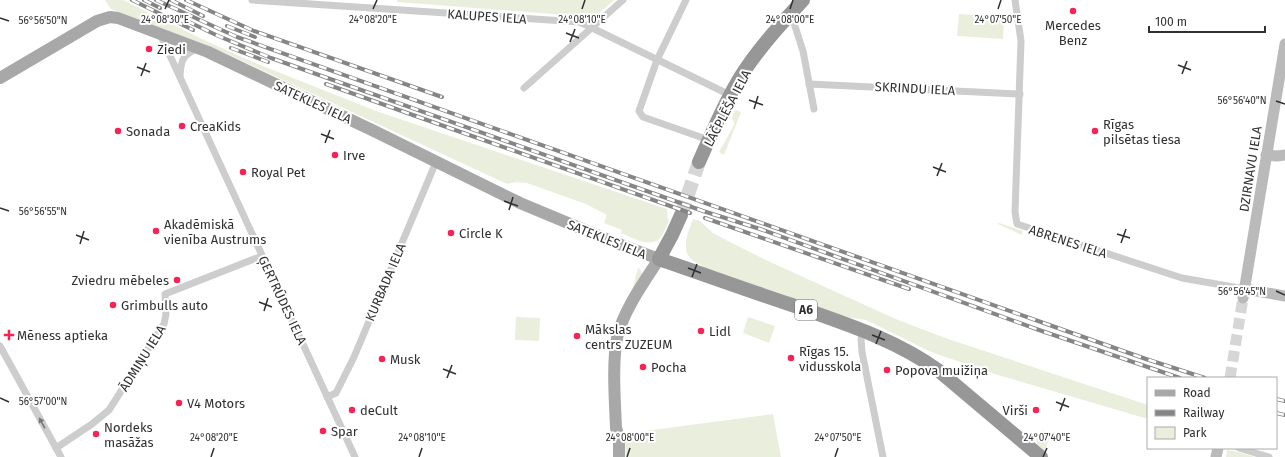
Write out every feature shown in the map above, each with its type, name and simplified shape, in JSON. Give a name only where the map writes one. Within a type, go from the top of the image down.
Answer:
[{"type":"highway","name":"LĀČPLĒŠA IELA","points":[[699,162],[730,95],[753,59],[803,0]]},
{"type":"highway","points":[[659,259],[681,215]]},
{"type":"highway","name":"SATEKLES IELA","points":[[659,259],[839,321],[894,343],[921,358],[1041,457]]},
{"type":"main road","name":"SATEKLES IELA","points":[[0,78],[103,18],[118,18],[198,48],[374,131],[520,203],[611,241],[659,259]]},
{"type":"main road","points":[[619,457],[619,437],[616,428],[615,356],[617,337],[627,311],[659,259]]},
{"type":"main road","points":[[612,457],[612,437],[616,428]]},
{"type":"street","name":"KALUPES IELA","points":[[252,0],[579,22],[730,95]]},
{"type":"street","points":[[524,88],[623,0]]},
{"type":"street","points":[[686,0],[657,60],[640,111],[643,117],[708,140]]},
{"type":"street","name":"ABRENES IELA","points":[[1015,0],[1021,41],[1015,212],[1017,224],[1165,273],[1244,293]]},
{"type":"street","points":[[791,14],[803,51],[814,109]]},
{"type":"street","name":"ĢERTRŪDES IELA","points":[[160,34],[356,457]]},
{"type":"street","name":"DZIRNAVU IELA","points":[[1244,293],[1285,44]]},
{"type":"street","points":[[180,78],[181,67],[187,53],[198,48]]},
{"type":"street","name":"SKRINDU IELA","points":[[809,84],[1020,94]]},
{"type":"street","points":[[1266,155],[1285,155]]},
{"type":"street","name":"KURBADA IELA","points":[[328,397],[336,393],[354,357],[436,162]]},
{"type":"street","name":"ĀDMIŅU IELA","points":[[56,448],[92,424],[109,410],[164,324],[166,314],[165,294],[262,256]]},
{"type":"street","points":[[1244,293],[1285,296]]},
{"type":"street","points":[[863,331],[860,339],[862,352],[883,457]]},
{"type":"street","points":[[0,346],[61,457]]},
{"type":"street","points":[[1242,449],[1269,457]]},
{"type":"green space","points":[[105,0],[123,0],[206,41],[253,62],[376,111],[667,209],[669,221],[663,234],[658,240],[654,242],[644,242],[634,239],[621,233],[622,230],[604,223],[607,215],[586,204],[527,183],[516,182],[507,184],[223,52],[111,9]]},
{"type":"green space","points":[[397,0],[614,0],[595,17],[591,17],[397,2]]},
{"type":"green space","points":[[959,14],[1004,17],[1003,39],[957,36]]},
{"type":"green space","points":[[735,110],[741,112],[724,155],[719,152],[734,125],[732,118]]},
{"type":"green space","points":[[693,219],[700,221],[713,233],[770,262],[898,320],[948,339],[1147,405],[1147,419],[998,375],[931,352],[866,320],[846,317],[704,268],[691,259],[688,255],[686,250],[686,239]]},
{"type":"green space","points":[[999,223],[1023,231],[1022,235],[998,224]]},
{"type":"green space","points":[[638,268],[643,275],[630,298]]},
{"type":"green space","points":[[516,317],[540,318],[539,341],[515,340]]},
{"type":"green space","points":[[748,317],[775,326],[769,343],[743,333]]},
{"type":"green space","points":[[773,414],[781,457],[626,457],[625,436],[629,436],[630,433]]},
{"type":"green space","points":[[1043,430],[1050,436],[1045,451],[1037,444],[1036,437]]},
{"type":"green space","points":[[1227,450],[1238,452],[1255,457],[1226,457]]},
{"type":"tunnel","points":[[681,215],[699,162]]},
{"type":"tunnel","points":[[1230,377],[1243,298]]},
{"type":"railway","points":[[132,0],[193,30]]},
{"type":"railway","points":[[144,0],[160,8]]},
{"type":"railway","points":[[156,0],[237,37],[1055,327],[1202,377]]},
{"type":"railway","points":[[171,0],[203,16]]},
{"type":"railway","points":[[186,0],[254,31],[442,97]]},
{"type":"railway","points":[[187,21],[271,58],[703,211],[760,229],[1039,330],[1177,377]]},
{"type":"railway","points":[[227,26],[255,37]]},
{"type":"railway","points":[[231,48],[268,62]]},
{"type":"railway","points":[[326,84],[690,213]]},
{"type":"railway","points":[[705,218],[909,289]]},
{"type":"railway","points":[[1277,399],[1285,401]]},
{"type":"railway","points":[[1277,413],[1285,415]]},
{"type":"place","name":"Mercedes Benz","points":[[1073,11]]},
{"type":"place","name":"Ziedi","points":[[149,49]]},
{"type":"place","name":"CreaKids","points":[[182,126]]},
{"type":"place","name":"Sonada","points":[[118,131]]},
{"type":"place","name":"Rīgas pilsētas tiesa","points":[[1095,131]]},
{"type":"place","name":"Irve","points":[[335,155]]},
{"type":"place","name":"Royal Pet","points":[[243,172]]},
{"type":"place","name":"Akadēmiskā vienība Austrums","points":[[156,231]]},
{"type":"place","name":"Circle K","points":[[451,233]]},
{"type":"place","name":"Zviedru mēbeles","points":[[177,280]]},
{"type":"place","name":"Grimbulls auto","points":[[113,305]]},
{"type":"place","name":"Lidl","points":[[701,331]]},
{"type":"place","name":"Mēness aptieka","points":[[9,335]]},
{"type":"place","name":"Mākslas centrs ZUZEUM","points":[[577,336]]},
{"type":"place","name":"Rīgas 15. vidusskola","points":[[791,358]]},
{"type":"place","name":"Musk","points":[[382,359]]},
{"type":"place","name":"Pocha","points":[[643,367]]},
{"type":"place","name":"Popova muižiņa","points":[[887,370]]},
{"type":"place","name":"V4 Motors","points":[[179,403]]},
{"type":"place","name":"deCult","points":[[352,410]]},
{"type":"place","name":"Virši","points":[[1036,410]]},
{"type":"place","name":"Spar","points":[[323,431]]},
{"type":"place","name":"Nordeks masāžas","points":[[96,434]]}]
